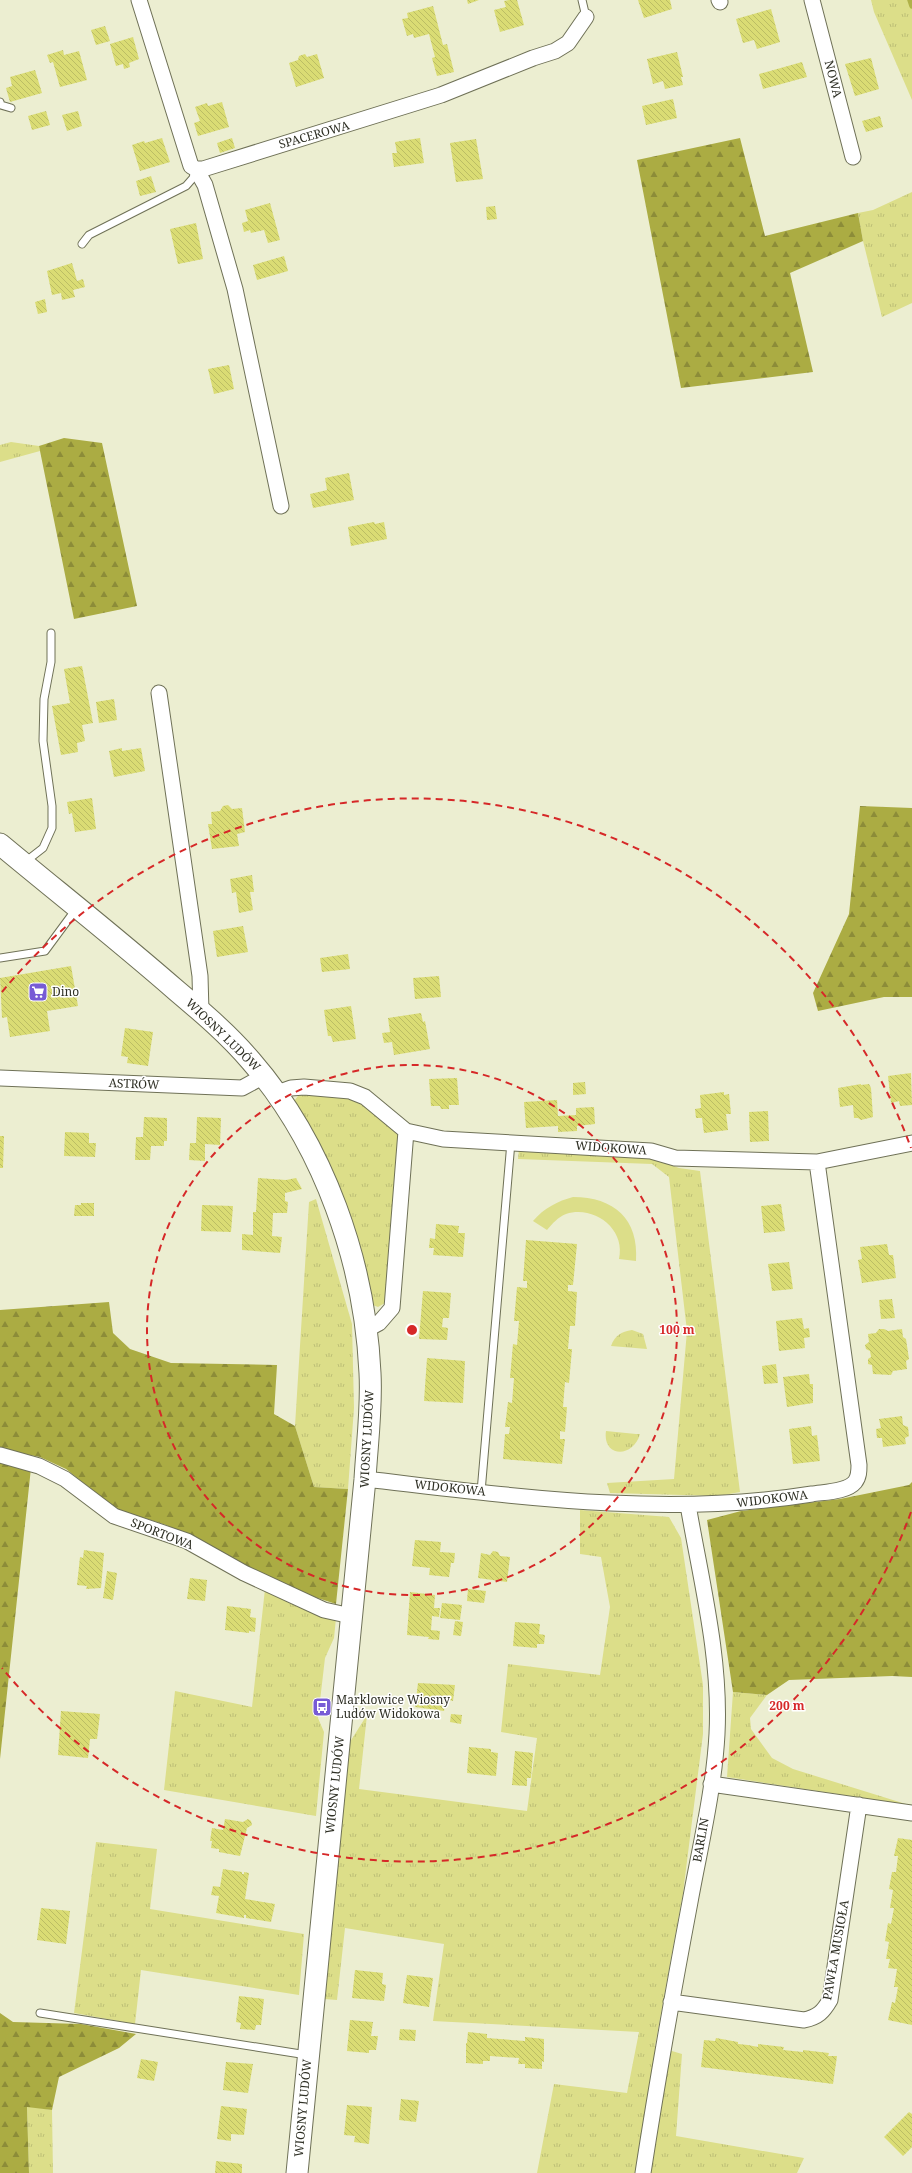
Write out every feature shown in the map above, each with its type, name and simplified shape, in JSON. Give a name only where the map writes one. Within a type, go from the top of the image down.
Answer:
[{"type":"street","points":[[139,0],[191,166],[196,169],[205,185],[235,289],[281,506]]},
{"type":"street","name":"NOWA","points":[[812,0],[853,157]]},
{"type":"street","name":"SPACEROWA","points":[[196,169],[202,169],[244,155],[348,125],[440,95],[533,58],[555,51],[568,43],[586,17]]},
{"type":"street","points":[[159,693],[200,976],[201,1012]]},
{"type":"street","name":"WIOSNY LUDÓW","points":[[0,844],[201,1012],[234,1042],[264,1076],[277,1093],[312,1152],[326,1184],[352,1262],[366,1330],[370,1400],[365,1478],[296,2173]]},
{"type":"street","name":"ASTRÓW","points":[[0,1078],[242,1088],[264,1076]]},
{"type":"street","name":"WIDOKOWA","points":[[277,1093],[291,1088],[304,1087],[350,1091],[365,1097],[406,1131],[442,1139],[651,1151],[675,1158],[817,1162],[912,1143]]},
{"type":"street","points":[[366,1330],[379,1323],[392,1308],[406,1131]]},
{"type":"street","name":"WIDOKOWA","points":[[365,1478],[592,1504],[688,1505],[736,1504],[845,1488],[855,1483],[859,1474],[817,1162]]},
{"type":"street","name":"SPORTOWA","points":[[0,1455],[39,1466],[66,1479],[114,1516],[188,1541],[244,1573],[317,1606],[351,1616]]},
{"type":"street","name":"BARLIN","points":[[643,2173],[671,2002],[711,1784],[717,1734],[717,1690],[704,1587],[688,1505]]},
{"type":"street","points":[[711,1784],[912,1813]]},
{"type":"street","name":"PAWŁA MUSIOŁA","points":[[671,2002],[804,2020],[816,2018],[825,2010],[831,1993],[859,1805]]},
{"type":"lane","points":[[582,0],[586,17]]},
{"type":"lane","points":[[0,102],[1,105],[11,108]]},
{"type":"lane","points":[[82,244],[89,235],[186,186],[193,178],[196,169]]},
{"type":"lane","points":[[23,863],[43,848],[52,828],[52,806],[43,741],[44,699],[51,662],[51,632]]},
{"type":"lane","points":[[0,958],[45,951],[77,908]]},
{"type":"lane","points":[[481,1492],[511,1142]]},
{"type":"lane","points":[[40,2013],[308,2055]]},
{"type":"green space","points":[[871,0],[912,0],[912,100],[874,12]]},
{"type":"green space","points":[[740,138],[765,236],[858,213],[863,241],[790,273],[813,372],[681,388],[637,160]]},
{"type":"green space","points":[[912,192],[912,303],[882,317],[863,241],[858,213],[873,210]]},
{"type":"green space","points":[[64,438],[102,443],[137,606],[74,619],[39,446]]},
{"type":"green space","points":[[11,442],[39,446],[40,451],[0,462],[0,445]]},
{"type":"green space","points":[[860,806],[912,808],[912,997],[884,997],[818,1011],[813,993],[849,914]]},
{"type":"green space","points":[[308,1091],[334,1094],[363,1101],[400,1134],[385,1303],[378,1307],[370,1304],[294,1101],[298,1096]]},
{"type":"green space","points":[[519,1149],[646,1156],[679,1168],[700,1171],[740,1492],[719,1496],[610,1493],[607,1483],[674,1479],[687,1331],[669,1177],[652,1164],[518,1159]]},
{"type":"green space","points":[[573,1197],[601,1201],[612,1206],[621,1213],[628,1222],[633,1233],[636,1246],[636,1261],[619,1259],[620,1248],[618,1238],[613,1229],[597,1216],[577,1212],[566,1214],[553,1223],[547,1230],[533,1221],[542,1212],[552,1206]]},
{"type":"green space","points":[[316,1199],[352,1324],[354,1408],[348,1489],[314,1487],[295,1426],[309,1202]]},
{"type":"green space","points":[[109,1302],[113,1333],[130,1349],[171,1363],[277,1365],[274,1414],[295,1426],[314,1487],[348,1489],[336,1604],[296,1591],[166,1525],[116,1509],[66,1469],[40,1457],[0,1449],[0,1310]]},
{"type":"green space","points":[[632,1330],[643,1334],[647,1349],[611,1346],[614,1339],[619,1335]]},
{"type":"green space","points":[[606,1431],[640,1434],[631,1448],[619,1452],[613,1450],[609,1446],[606,1440]]},
{"type":"green space","points":[[0,1460],[31,1468],[0,1759]]},
{"type":"green space","points":[[912,1482],[912,1677],[892,1676],[789,1680],[767,1695],[733,1692],[707,1520],[741,1511],[840,1499],[909,1485]]},
{"type":"green space","points":[[580,1510],[669,1517],[681,1538],[703,1685],[703,1734],[683,1893],[655,2046],[682,2054],[676,2136],[804,2158],[797,2173],[537,2173],[554,2084],[627,2093],[639,2032],[433,2021],[444,1944],[345,1928],[337,2000],[324,1999],[348,1745],[367,1715],[359,1789],[527,1811],[537,1738],[501,1732],[508,1664],[600,1675],[610,1607],[601,1557],[580,1554]]},
{"type":"green space","points":[[265,1589],[336,1618],[334,1638],[325,1658],[318,1718],[324,1732],[316,1816],[164,1790],[175,1691],[252,1707]]},
{"type":"green space","points":[[733,1692],[767,1695],[750,1718],[751,1729],[772,1758],[793,1769],[909,1805],[727,1777]]},
{"type":"green space","points":[[96,1842],[157,1849],[150,1909],[304,1934],[299,1995],[141,1970],[135,2024],[74,2013]]},
{"type":"green space","points":[[0,2013],[13,2022],[81,2024],[136,2034],[119,2048],[59,2077],[52,2110],[27,2107],[29,2173],[0,2173]]},
{"type":"green space","points":[[27,2106],[52,2110],[53,2173],[29,2173]]},
{"type":"building","points":[[467,0],[479,0],[468,4]]},
{"type":"building","points":[[517,0],[524,25],[500,32],[494,10],[506,7],[504,1]]},
{"type":"building","points":[[638,0],[670,0],[672,9],[644,18]]},
{"type":"building","points":[[433,6],[443,45],[447,44],[454,72],[437,76],[432,58],[435,57],[429,34],[414,38],[413,34],[407,36],[402,19],[408,18],[407,13]]},
{"type":"building","points":[[771,9],[780,42],[757,49],[754,40],[743,43],[736,19]]},
{"type":"building","points":[[105,26],[110,41],[96,45],[91,30]]},
{"type":"building","points":[[133,37],[139,59],[129,63],[130,67],[124,69],[123,64],[116,66],[110,44]]},
{"type":"building","points":[[63,50],[64,55],[79,51],[87,80],[60,87],[53,62],[50,63],[47,55]]},
{"type":"building","points":[[677,52],[683,77],[681,77],[683,85],[665,89],[663,81],[653,84],[647,59]]},
{"type":"building","points":[[305,54],[307,57],[317,54],[324,78],[296,87],[289,63],[298,60],[299,56]]},
{"type":"building","points":[[871,58],[879,89],[855,96],[845,64]]},
{"type":"building","points":[[802,62],[807,77],[763,89],[759,74]]},
{"type":"building","points":[[35,70],[42,93],[10,102],[6,88],[12,86],[10,77]]},
{"type":"building","points":[[673,99],[677,118],[646,125],[642,106]]},
{"type":"building","points":[[222,102],[229,127],[198,136],[194,123],[200,121],[195,107],[207,103],[208,106]]},
{"type":"building","points":[[46,111],[50,125],[32,130],[28,116]]},
{"type":"building","points":[[78,111],[82,126],[67,131],[62,115]]},
{"type":"building","points":[[880,116],[883,127],[866,132],[862,121]]},
{"type":"building","points":[[162,138],[170,162],[140,171],[132,145]]},
{"type":"building","points":[[232,138],[235,148],[220,153],[217,143]]},
{"type":"building","points":[[420,138],[424,163],[394,167],[392,153],[397,153],[395,142]]},
{"type":"building","points":[[476,139],[483,179],[456,182],[450,143]]},
{"type":"building","points":[[151,176],[156,192],[140,196],[136,181]]},
{"type":"building","points":[[270,203],[280,240],[268,243],[264,230],[251,233],[250,230],[244,232],[242,223],[248,221],[245,210]]},
{"type":"building","points":[[495,206],[497,219],[487,220],[486,207]]},
{"type":"building","points":[[196,223],[203,259],[178,264],[170,229]]},
{"type":"building","points":[[284,256],[288,271],[257,280],[253,265]]},
{"type":"building","points":[[72,263],[77,281],[83,279],[85,287],[73,290],[75,297],[62,300],[61,293],[52,295],[47,271]]},
{"type":"building","points":[[45,299],[47,312],[38,314],[35,302]]},
{"type":"building","points":[[229,365],[234,389],[214,394],[208,369]]},
{"type":"building","points":[[349,473],[354,500],[313,508],[310,494],[327,490],[325,478]]},
{"type":"building","points":[[374,522],[375,524],[384,522],[387,539],[351,546],[348,527]]},
{"type":"building","points":[[82,666],[93,723],[82,725],[85,741],[77,743],[78,752],[61,755],[52,706],[70,703],[64,669]]},
{"type":"building","points":[[114,699],[117,720],[99,723],[96,702]]},
{"type":"building","points":[[122,748],[122,751],[141,748],[145,771],[114,777],[109,751]]},
{"type":"building","points":[[92,798],[96,829],[75,832],[72,813],[69,814],[67,802]]},
{"type":"building","points":[[228,805],[232,809],[242,808],[245,832],[237,834],[239,846],[212,849],[208,824],[212,824],[211,812],[220,811],[223,806]]},
{"type":"building","points":[[252,875],[254,892],[250,892],[253,910],[239,913],[236,892],[232,893],[230,879]]},
{"type":"building","points":[[243,926],[248,952],[217,957],[213,931]]},
{"type":"building","points":[[348,954],[350,969],[322,972],[320,958]]},
{"type":"building","name":"Dino","points":[[71,966],[78,1006],[47,1011],[50,1031],[10,1037],[7,1017],[2,1018],[0,978]]},
{"type":"building","points":[[439,976],[441,997],[415,999],[413,978]]},
{"type":"building","points":[[351,1006],[356,1039],[333,1042],[331,1036],[328,1036],[324,1010]]},
{"type":"building","points":[[421,1013],[423,1022],[425,1021],[430,1049],[394,1055],[392,1042],[384,1043],[382,1033],[390,1032],[388,1018]]},
{"type":"building","points":[[125,1028],[153,1032],[148,1066],[127,1063],[128,1057],[121,1056]]},
{"type":"building","points":[[911,1073],[912,1105],[900,1106],[899,1101],[891,1103],[888,1076]]},
{"type":"building","points":[[457,1078],[459,1105],[449,1105],[449,1109],[441,1109],[440,1106],[431,1106],[429,1079]]},
{"type":"building","points":[[585,1082],[586,1094],[573,1095],[573,1083]]},
{"type":"building","points":[[869,1084],[871,1088],[873,1117],[861,1120],[854,1118],[853,1105],[840,1107],[838,1088]]},
{"type":"building","points":[[724,1092],[724,1095],[729,1094],[731,1114],[726,1114],[728,1130],[704,1133],[702,1118],[696,1118],[695,1109],[701,1108],[700,1095]]},
{"type":"building","points":[[557,1100],[558,1116],[576,1115],[576,1108],[594,1107],[595,1124],[577,1126],[577,1131],[558,1132],[558,1126],[526,1128],[524,1102]]},
{"type":"building","points":[[768,1111],[769,1141],[750,1142],[749,1112]]},
{"type":"building","points":[[144,1117],[167,1118],[167,1141],[164,1141],[164,1146],[151,1146],[150,1160],[135,1160],[136,1137],[143,1137]]},
{"type":"building","points":[[197,1117],[221,1118],[220,1145],[205,1144],[205,1161],[189,1160],[190,1143],[196,1143]]},
{"type":"building","points":[[65,1132],[89,1133],[89,1143],[96,1143],[95,1157],[64,1156]]},
{"type":"building","points":[[0,1136],[4,1136],[3,1168],[0,1168]]},
{"type":"building","points":[[258,1178],[286,1180],[296,1178],[302,1189],[285,1193],[285,1201],[288,1202],[287,1213],[273,1213],[272,1236],[282,1237],[280,1253],[242,1250],[242,1234],[253,1235],[253,1212],[256,1212]]},
{"type":"building","points":[[81,1203],[94,1203],[94,1216],[74,1216],[75,1205],[81,1205]]},
{"type":"building","points":[[781,1204],[785,1231],[764,1233],[761,1206]]},
{"type":"building","points":[[202,1205],[233,1206],[231,1232],[201,1231]]},
{"type":"building","points":[[436,1224],[459,1226],[458,1233],[465,1233],[463,1257],[433,1255],[434,1248],[429,1248],[430,1238],[435,1239]]},
{"type":"building","points":[[526,1240],[577,1244],[573,1285],[568,1285],[568,1291],[577,1292],[575,1326],[570,1326],[568,1349],[572,1349],[569,1383],[565,1382],[563,1407],[567,1407],[565,1432],[560,1431],[560,1439],[565,1439],[562,1464],[503,1459],[505,1434],[509,1434],[510,1427],[505,1427],[508,1402],[512,1403],[514,1378],[510,1378],[513,1344],[517,1345],[519,1321],[514,1321],[517,1287],[527,1288],[527,1281],[523,1281]]},
{"type":"building","points":[[887,1244],[889,1255],[893,1255],[896,1278],[862,1283],[858,1260],[862,1259],[860,1247]]},
{"type":"building","points":[[789,1262],[793,1289],[772,1291],[768,1264]]},
{"type":"building","points":[[423,1291],[451,1293],[449,1318],[443,1318],[442,1327],[448,1328],[447,1340],[419,1339]]},
{"type":"building","points":[[892,1299],[895,1318],[881,1319],[879,1300]]},
{"type":"building","points":[[802,1318],[804,1329],[809,1328],[810,1337],[804,1338],[805,1348],[779,1351],[776,1321]]},
{"type":"building","points":[[879,1329],[888,1331],[902,1329],[903,1337],[906,1339],[909,1359],[906,1361],[907,1369],[893,1371],[891,1375],[873,1374],[872,1365],[868,1364],[868,1359],[871,1357],[870,1351],[866,1349],[865,1345],[869,1342],[868,1334],[876,1333]]},
{"type":"building","points":[[427,1358],[465,1361],[463,1403],[424,1401]]},
{"type":"building","points":[[776,1364],[778,1383],[764,1384],[762,1366]]},
{"type":"building","points":[[809,1374],[810,1384],[813,1384],[813,1403],[787,1407],[783,1377]]},
{"type":"building","points":[[902,1416],[903,1425],[908,1427],[909,1436],[905,1438],[906,1444],[883,1447],[882,1438],[877,1438],[876,1429],[881,1428],[879,1419]]},
{"type":"building","points":[[811,1426],[812,1436],[817,1435],[820,1461],[793,1464],[789,1429]]},
{"type":"building","points":[[415,1540],[441,1542],[440,1552],[455,1553],[454,1563],[451,1563],[449,1577],[429,1575],[430,1568],[412,1566]]},
{"type":"building","points":[[84,1550],[104,1553],[101,1588],[86,1589],[87,1586],[77,1585],[80,1557],[83,1558]]},
{"type":"building","points":[[493,1551],[498,1552],[500,1556],[510,1557],[507,1582],[478,1578],[481,1553],[490,1555]]},
{"type":"building","points":[[107,1571],[117,1573],[113,1600],[103,1598]]},
{"type":"building","points":[[190,1578],[207,1580],[205,1601],[187,1599]]},
{"type":"building","points":[[468,1589],[486,1591],[484,1603],[467,1601]]},
{"type":"building","points":[[410,1592],[435,1595],[434,1608],[440,1608],[439,1617],[432,1616],[431,1630],[440,1631],[439,1640],[428,1639],[429,1637],[407,1635]]},
{"type":"building","points":[[442,1603],[462,1605],[460,1620],[440,1618]]},
{"type":"building","points":[[227,1606],[251,1609],[250,1617],[256,1618],[255,1632],[249,1631],[249,1633],[225,1630]]},
{"type":"building","points":[[455,1621],[463,1622],[461,1636],[453,1635]]},
{"type":"building","points":[[515,1622],[540,1624],[539,1634],[545,1635],[544,1644],[537,1644],[537,1648],[513,1646]]},
{"type":"building","points":[[418,1683],[455,1685],[453,1701],[446,1699],[444,1711],[415,1707]]},
{"type":"building","points":[[61,1711],[100,1714],[97,1739],[90,1739],[88,1758],[58,1755]]},
{"type":"building","points":[[451,1714],[462,1715],[461,1724],[450,1722]]},
{"type":"building","points":[[469,1747],[491,1749],[491,1752],[498,1753],[496,1776],[467,1773]]},
{"type":"building","points":[[515,1751],[533,1753],[531,1778],[527,1778],[527,1786],[512,1785]]},
{"type":"building","points":[[225,1819],[243,1822],[248,1819],[251,1821],[252,1825],[247,1828],[240,1856],[219,1852],[219,1849],[211,1848],[212,1841],[210,1841],[212,1828],[223,1830]]},
{"type":"building","points":[[898,1838],[912,1840],[912,2025],[888,2020],[892,2002],[895,2003],[898,1987],[894,1987],[897,1969],[888,1968],[890,1959],[886,1959],[889,1942],[885,1941],[888,1923],[891,1924],[894,1908],[890,1908],[893,1890],[889,1889],[892,1872],[896,1872],[898,1856],[894,1856]]},
{"type":"building","points":[[223,1869],[242,1872],[242,1874],[244,1874],[244,1872],[249,1873],[245,1899],[275,1904],[271,1922],[246,1918],[246,1915],[244,1915],[244,1918],[216,1913],[219,1896],[211,1895],[213,1886],[220,1887]]},
{"type":"building","points":[[41,1908],[70,1911],[66,1944],[37,1940]]},
{"type":"building","points":[[355,1970],[383,1973],[382,1984],[386,1985],[384,2001],[352,1998]]},
{"type":"building","points":[[407,1975],[433,1978],[429,2007],[403,2003]]},
{"type":"building","points":[[239,1996],[264,1999],[261,2025],[256,2025],[255,2030],[240,2029],[241,2023],[236,2022]]},
{"type":"building","points":[[350,2020],[373,2022],[371,2036],[378,2036],[376,2050],[369,2050],[369,2053],[347,2051]]},
{"type":"building","points":[[400,2029],[416,2030],[415,2041],[399,2040]]},
{"type":"building","points":[[468,2032],[487,2034],[487,2038],[525,2041],[525,2037],[544,2039],[544,2062],[542,2061],[542,2069],[525,2068],[525,2064],[518,2064],[519,2058],[490,2056],[490,2061],[483,2061],[483,2064],[466,2063],[466,2043]]},
{"type":"building","points":[[716,2038],[738,2042],[738,2044],[758,2047],[758,2044],[784,2047],[783,2050],[803,2052],[803,2050],[829,2053],[828,2056],[837,2056],[833,2084],[701,2067],[704,2040],[715,2041]]},
{"type":"building","points":[[141,2059],[158,2062],[154,2081],[137,2078]]},
{"type":"building","points":[[226,2062],[253,2064],[248,2093],[223,2090]]},
{"type":"building","points":[[401,2099],[419,2101],[416,2122],[399,2120]]},
{"type":"building","points":[[347,2105],[372,2107],[369,2144],[354,2142],[355,2136],[344,2135]]},
{"type":"building","points":[[221,2106],[247,2109],[244,2135],[231,2134],[231,2141],[217,2139]]},
{"type":"building","points":[[909,2112],[912,2114],[912,2147],[903,2156],[884,2137]]},
{"type":"building","points":[[216,2161],[242,2164],[242,2173],[215,2173]]},
{"type":"waterway","points":[[910,0],[912,6]]},
{"type":"place","name":"Dino","points":[[38,992]]},
{"type":"place","name":"Marklowice Wiosny Ludów Widokowa","points":[[322,1707]]}]
